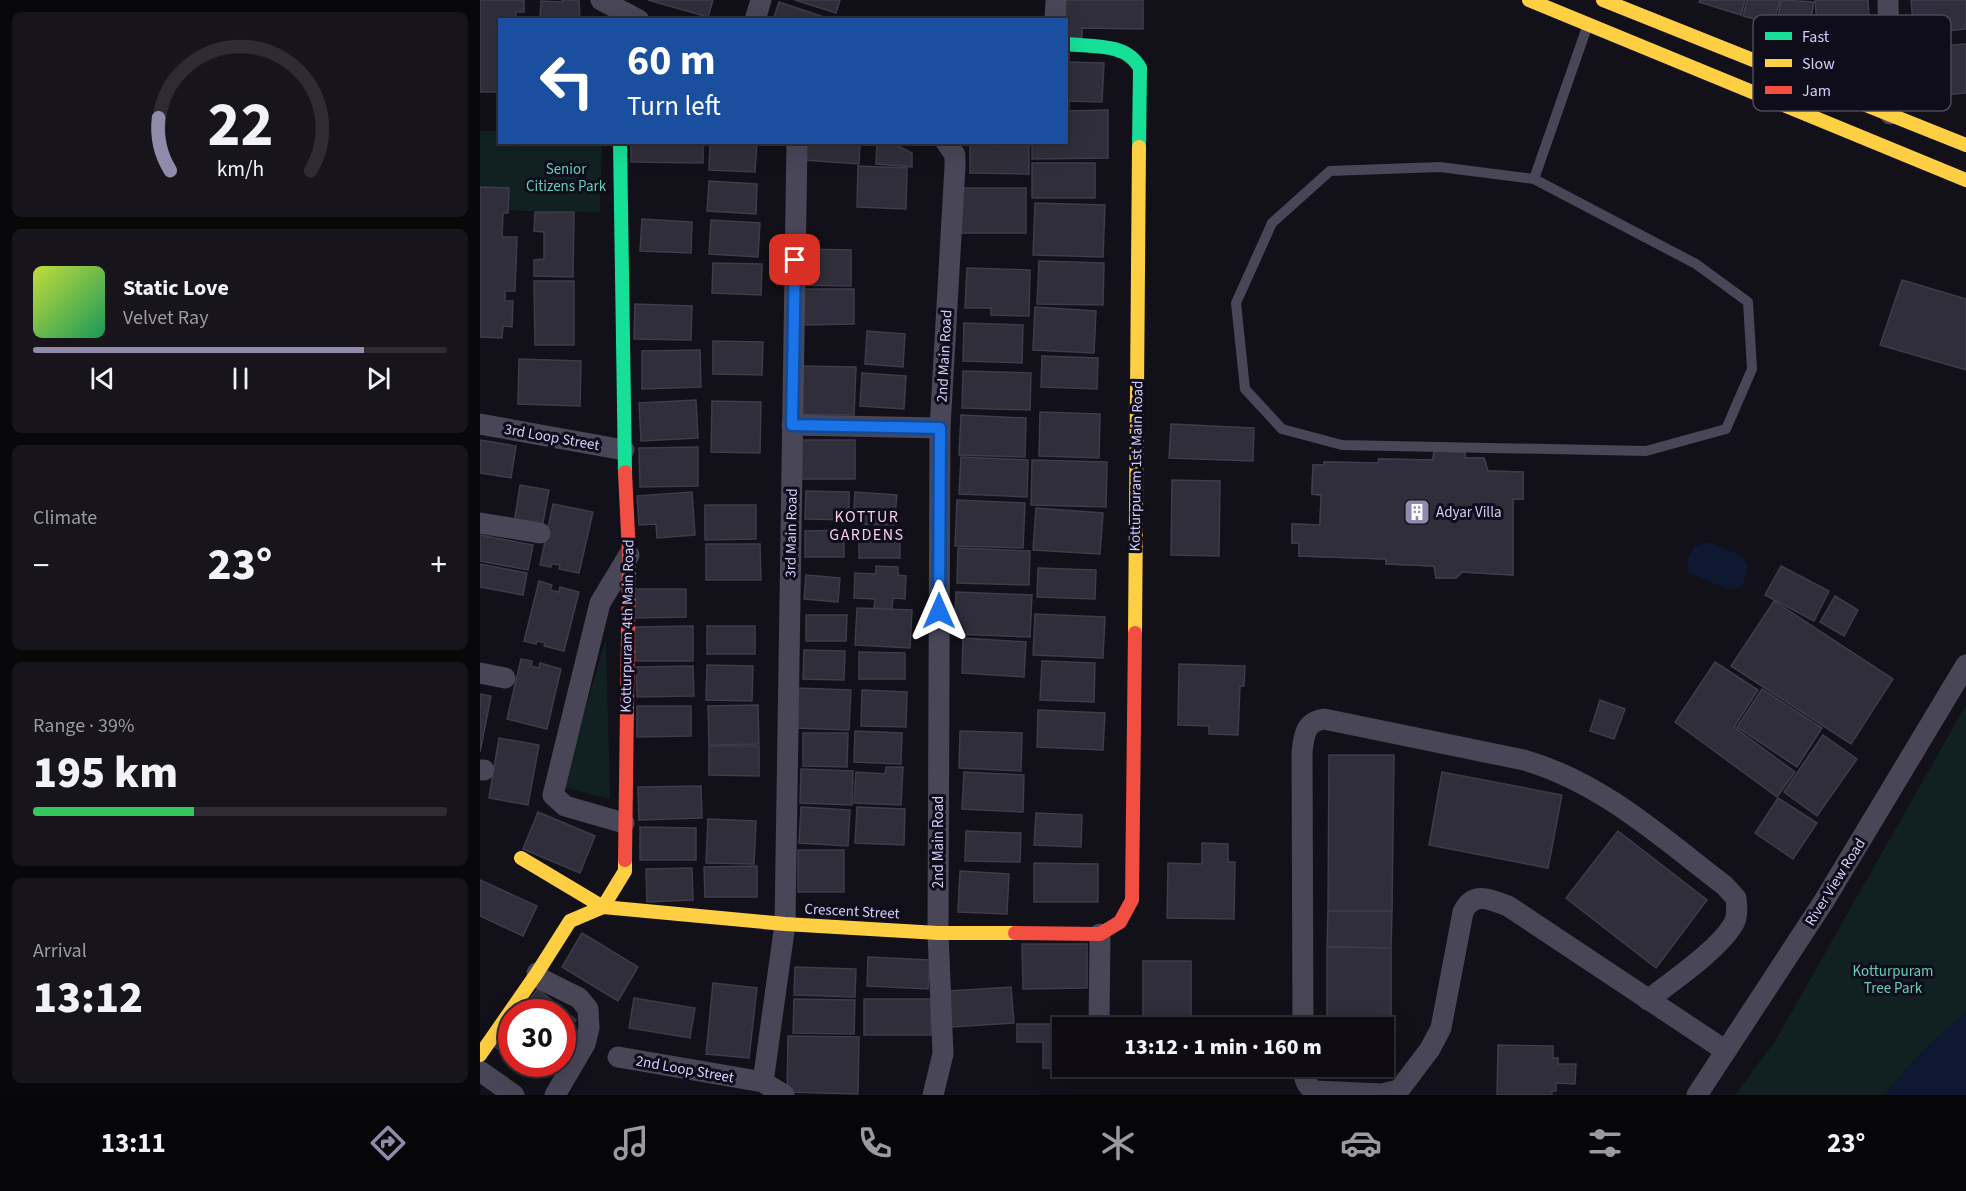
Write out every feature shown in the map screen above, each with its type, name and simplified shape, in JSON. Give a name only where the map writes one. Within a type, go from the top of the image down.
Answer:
[{"type":"street","points":[[601,0],[630,17]]},
{"type":"street","points":[[755,18],[760,0]]},
{"type":"street","points":[[1054,18],[1056,0]]},
{"type":"street","points":[[1529,0],[1596,9],[1753,65]]},
{"type":"street","points":[[1888,0],[1888,15]]},
{"type":"street","points":[[1596,9],[1753,82]]},
{"type":"street","name":"Kotturpuram 1st Main Road","points":[[1068,44],[1123,50],[1138,60],[1140,68],[1132,900],[1120,922],[1100,934]]},
{"type":"street","points":[[1817,111],[1966,180]]},
{"type":"street","points":[[1882,111],[1966,145]]},
{"type":"street","name":"Kotturpuram 4th Main Road","points":[[603,907],[625,871],[629,554],[624,450],[620,144]]},
{"type":"street","name":"3rd Main Road","points":[[763,1082],[785,924],[797,144]]},
{"type":"street","name":"2nd Main Road","points":[[938,933],[940,428],[955,166],[955,155],[947,144]]},
{"type":"street","name":"3rd Loop Street","points":[[480,424],[624,450]]},
{"type":"street","points":[[792,425],[940,428]]},
{"type":"street","points":[[480,524],[540,533]]},
{"type":"street","points":[[624,823],[565,806],[553,795],[600,603],[629,554]]},
{"type":"street","name":"River View Road","points":[[1697,1095],[1824,901],[1966,665]]},
{"type":"street","points":[[480,673],[505,678]]},
{"type":"street","points":[[1303,1017],[1302,752],[1305,731],[1309,725],[1316,720],[1324,719],[1547,766],[1586,784],[1610,799],[1724,885],[1736,898],[1736,918],[1732,926],[1710,950],[1648,1000]]},
{"type":"street","points":[[521,858],[603,907]]},
{"type":"street","points":[[1304,1077],[1305,1082],[1315,1091],[1382,1094],[1399,1090],[1437,1039],[1443,1017],[1458,927],[1466,904],[1484,897],[1508,906],[1726,1051]]},
{"type":"street","points":[[480,1055],[570,921],[603,907]]},
{"type":"street","name":"Crescent Street","points":[[603,907],[785,924],[938,933],[1100,934]]},
{"type":"street","points":[[933,1095],[943,1054],[938,933]]},
{"type":"street","points":[[1099,1017],[1100,934]]},
{"type":"street","points":[[537,973],[541,979],[579,998],[588,1009],[589,1028],[585,1044],[555,1095]]},
{"type":"street","name":"2nd Loop Street","points":[[618,1057],[763,1082],[784,1095]]},
{"type":"street","points":[[480,1071],[514,1095]]},
{"type":"lane","points":[[1534,179],[1596,9]]},
{"type":"lane","points":[[1440,167],[1534,179],[1696,264],[1748,302],[1752,369],[1726,429],[1646,451],[1342,445],[1282,429],[1245,389],[1236,303],[1272,223],[1330,171],[1440,167]]},
{"type":"green space","name":"Senior Citizens Park","points":[[480,131],[498,131],[498,144],[602,144],[600,212],[480,210]]},
{"type":"green space","points":[[606,639],[610,799],[562,787]]},
{"type":"green space","name":"Kotturpuram Tree Park","points":[[1966,705],[1966,1012],[1920,1053],[1884,1095],[1735,1095],[1775,1041]]},
{"type":"water","points":[[1709,542],[1742,556],[1748,568],[1742,587],[1730,590],[1689,573],[1687,560],[1695,546]]},
{"type":"water","points":[[1966,1012],[1966,1095],[1884,1095],[1920,1053]]},
{"type":"building","points":[[480,0],[524,0],[524,12],[516,12],[516,18],[498,18],[498,92],[480,92]]},
{"type":"building","points":[[562,0],[579,0],[580,18],[540,17],[541,1],[562,2]]},
{"type":"building","points":[[648,0],[713,0],[708,17]]},
{"type":"building","points":[[795,0],[840,0],[836,13]]},
{"type":"building","points":[[1065,0],[1143,0],[1143,29],[1082,28],[1082,38],[1068,38],[1068,18],[1065,18]]},
{"type":"building","points":[[1700,0],[1745,0],[1741,15],[1699,2]]},
{"type":"building","points":[[1747,0],[1780,0],[1776,15],[1753,15],[1753,19],[1743,16]]},
{"type":"building","points":[[1781,0],[1814,2],[1812,15],[1778,15]]},
{"type":"building","points":[[1815,0],[1868,0],[1869,15],[1816,15]]},
{"type":"building","points":[[1911,0],[1966,0],[1966,29],[1951,30],[1951,15],[1912,15]]},
{"type":"building","points":[[779,2],[827,18],[774,18]]},
{"type":"building","points":[[1966,44],[1966,93],[1951,94],[1951,45]]},
{"type":"building","points":[[1068,62],[1104,63],[1102,102],[1068,101]]},
{"type":"building","points":[[1108,110],[1108,158],[1032,159],[1032,144],[1068,144],[1068,111]]},
{"type":"building","points":[[631,144],[703,144],[703,163],[631,162]]},
{"type":"building","points":[[710,144],[757,144],[755,172],[709,170]]},
{"type":"building","points":[[805,144],[860,144],[859,164],[804,160]]},
{"type":"building","points":[[877,144],[894,144],[912,153],[912,167],[876,164]]},
{"type":"building","points":[[970,145],[1029,146],[1029,174],[970,173]]},
{"type":"building","points":[[1032,163],[1095,163],[1095,198],[1032,198]]},
{"type":"building","points":[[858,166],[907,168],[906,209],[857,207]]},
{"type":"building","points":[[709,181],[757,184],[756,214],[707,211]]},
{"type":"building","points":[[480,187],[509,188],[508,213],[503,213],[502,237],[517,237],[515,291],[505,291],[505,301],[513,301],[512,327],[503,326],[502,338],[480,337]]},
{"type":"building","points":[[961,188],[1026,188],[1026,233],[961,233]]},
{"type":"building","points":[[1035,203],[1105,205],[1103,257],[1033,255]]},
{"type":"building","points":[[535,212],[574,212],[573,277],[534,276],[534,260],[544,259],[544,232],[534,231]]},
{"type":"building","points":[[642,219],[692,222],[691,253],[640,251]]},
{"type":"building","points":[[711,220],[760,223],[758,257],[709,254]]},
{"type":"building","points":[[801,249],[851,250],[851,286],[800,285]]},
{"type":"building","points":[[1039,261],[1104,263],[1103,305],[1037,304]]},
{"type":"building","points":[[713,263],[762,264],[761,295],[712,293]]},
{"type":"building","points":[[967,268],[1030,270],[1029,316],[991,315],[991,308],[965,308]]},
{"type":"building","points":[[1902,280],[1966,299],[1966,370],[1880,345]]},
{"type":"building","points":[[534,281],[574,281],[574,345],[535,345]]},
{"type":"building","points":[[803,289],[854,289],[854,324],[803,325]]},
{"type":"building","points":[[635,304],[692,306],[691,340],[634,339]]},
{"type":"building","points":[[1035,307],[1096,311],[1094,353],[1033,350]]},
{"type":"building","points":[[964,323],[1023,325],[1022,363],[963,361]]},
{"type":"building","points":[[867,331],[905,334],[903,367],[865,364]]},
{"type":"building","points":[[713,341],[763,342],[762,375],[713,374]]},
{"type":"building","points":[[700,350],[701,387],[642,389],[642,351]]},
{"type":"building","points":[[1042,356],[1098,358],[1097,389],[1041,387]]},
{"type":"building","points":[[519,359],[581,361],[580,406],[518,404]]},
{"type":"building","points":[[797,366],[856,367],[854,415],[795,414]]},
{"type":"building","points":[[963,371],[1031,373],[1030,410],[962,408]]},
{"type":"building","points":[[862,373],[906,376],[904,409],[860,406]]},
{"type":"building","points":[[696,400],[698,438],[641,441],[639,403]]},
{"type":"building","points":[[712,401],[761,402],[760,453],[711,452]]},
{"type":"building","points":[[1040,412],[1100,414],[1099,458],[1039,456]]},
{"type":"building","points":[[961,415],[1026,418],[1025,457],[959,455]]},
{"type":"building","points":[[1171,424],[1254,428],[1253,461],[1169,458]]},
{"type":"building","points":[[480,440],[516,446],[511,478],[480,473]]},
{"type":"building","points":[[799,440],[855,440],[855,479],[799,479]]},
{"type":"building","points":[[698,447],[698,486],[640,487],[639,448]]},
{"type":"building","name":"Adyar Villa","points":[[1434,451],[1465,452],[1465,458],[1484,458],[1488,471],[1523,472],[1523,499],[1513,499],[1513,575],[1462,572],[1456,578],[1436,578],[1434,566],[1386,564],[1386,559],[1299,556],[1299,543],[1292,543],[1292,524],[1320,525],[1321,495],[1312,494],[1313,465],[1324,465],[1324,462],[1378,463],[1379,459],[1433,460]],"holes":[[[1397,503],[1412,504],[1412,513],[1424,513],[1424,528],[1396,527]],[[1332,505],[1363,506],[1362,525],[1332,524]]]},
{"type":"building","name":"Adyar Villa","points":[[1434,451],[1465,452],[1465,458],[1484,458],[1488,471],[1523,472],[1523,499],[1513,499],[1513,575],[1462,572],[1456,578],[1436,578],[1434,566],[1386,564],[1386,559],[1299,556],[1299,543],[1292,543],[1292,524],[1320,525],[1321,495],[1312,494],[1313,465],[1324,465],[1324,462],[1378,463],[1379,459],[1433,460]]},
{"type":"building","points":[[961,457],[1028,460],[1027,497],[959,494]]},
{"type":"building","points":[[1032,460],[1107,462],[1106,507],[1031,505]]},
{"type":"building","points":[[1172,480],[1220,481],[1219,556],[1171,555]]},
{"type":"building","points":[[520,485],[549,490],[542,528],[514,523]]},
{"type":"building","points":[[806,491],[849,492],[849,520],[805,519]]},
{"type":"building","points":[[692,492],[695,535],[657,538],[656,524],[639,525],[637,496]]},
{"type":"building","points":[[855,492],[897,495],[894,525],[862,524],[862,518],[858,518],[858,509],[854,509]]},
{"type":"building","points":[[957,500],[1025,503],[1023,548],[955,546]]},
{"type":"building","points":[[553,504],[593,512],[579,573],[559,569],[560,565],[551,564],[551,567],[540,565]]},
{"type":"building","points":[[705,505],[756,505],[756,539],[705,540]]},
{"type":"building","points":[[1036,508],[1103,513],[1100,554],[1033,550]]},
{"type":"building","points":[[844,530],[844,557],[805,557],[805,531]]},
{"type":"building","points":[[859,532],[900,532],[900,558],[859,558]]},
{"type":"building","points":[[480,535],[533,545],[528,570],[480,561]]},
{"type":"building","points":[[706,544],[760,544],[761,580],[706,580]]},
{"type":"building","points":[[958,548],[1030,551],[1029,585],[957,583]]},
{"type":"building","points":[[480,564],[527,573],[523,595],[480,587]]},
{"type":"building","points":[[876,566],[898,567],[898,575],[906,576],[905,599],[893,598],[892,609],[874,608],[875,599],[854,598],[855,573],[876,574]]},
{"type":"building","points":[[1781,566],[1829,591],[1814,621],[1765,595]]},
{"type":"building","points":[[1038,568],[1096,570],[1095,599],[1037,597]]},
{"type":"building","points":[[806,575],[840,578],[838,602],[804,599]]},
{"type":"building","points":[[539,581],[552,585],[550,590],[559,592],[560,587],[579,592],[564,651],[544,646],[545,643],[537,641],[536,644],[524,641]]},
{"type":"building","points":[[634,589],[686,589],[686,617],[634,618]]},
{"type":"building","points":[[956,592],[1032,595],[1030,637],[954,634]]},
{"type":"building","points":[[1835,596],[1858,610],[1844,636],[1820,622]]},
{"type":"building","points":[[1774,601],[1893,679],[1851,744],[1731,666]]},
{"type":"building","points":[[857,608],[912,610],[910,648],[855,645]]},
{"type":"building","points":[[1035,614],[1105,617],[1103,658],[1033,655]]},
{"type":"building","points":[[806,615],[847,615],[846,641],[806,641]]},
{"type":"building","points":[[693,626],[693,661],[635,661],[635,627]]},
{"type":"building","points":[[707,626],[755,626],[755,654],[707,654]]},
{"type":"building","points":[[963,638],[1026,642],[1024,677],[962,673]]},
{"type":"building","points":[[804,650],[845,651],[844,680],[803,679]]},
{"type":"building","points":[[859,652],[905,653],[905,679],[859,679]]},
{"type":"building","points":[[521,659],[532,661],[531,666],[539,668],[540,663],[561,669],[547,729],[507,719]]},
{"type":"building","points":[[1042,661],[1095,663],[1094,702],[1040,700]]},
{"type":"building","points":[[1715,662],[1758,690],[1734,727],[1795,772],[1777,797],[1675,722]]},
{"type":"building","points":[[1179,664],[1245,666],[1244,686],[1240,686],[1238,735],[1209,734],[1209,726],[1178,725]]},
{"type":"building","points":[[707,665],[753,666],[752,701],[706,700]]},
{"type":"building","points":[[693,666],[694,696],[637,697],[636,667]]},
{"type":"building","points":[[797,688],[851,690],[849,730],[796,728]]},
{"type":"building","points":[[1762,689],[1822,728],[1797,767],[1737,727]]},
{"type":"building","points":[[862,690],[907,692],[906,727],[861,726]]},
{"type":"building","points":[[480,694],[491,696],[480,752]]},
{"type":"building","points":[[1600,700],[1625,709],[1614,739],[1590,731]]},
{"type":"building","points":[[758,705],[759,744],[709,745],[708,706]]},
{"type":"building","points":[[637,706],[691,706],[691,736],[637,737]]},
{"type":"building","points":[[1038,710],[1105,713],[1103,750],[1037,747]]},
{"type":"building","points":[[855,731],[902,733],[901,764],[854,762]]},
{"type":"building","points":[[960,731],[1022,733],[1021,771],[959,768]]},
{"type":"building","points":[[803,733],[848,733],[847,767],[803,766]]},
{"type":"building","points":[[1823,735],[1857,759],[1817,816],[1784,792]]},
{"type":"building","points":[[499,738],[539,745],[528,805],[489,798]]},
{"type":"building","points":[[709,746],[759,746],[759,776],[709,775]]},
{"type":"building","points":[[1329,755],[1394,755],[1392,911],[1328,911]]},
{"type":"building","points":[[886,767],[903,767],[901,805],[854,803],[856,772],[885,774]]},
{"type":"building","points":[[801,769],[853,771],[852,805],[800,803]]},
{"type":"building","points":[[964,772],[1024,775],[1023,812],[962,809]]},
{"type":"building","points":[[1442,772],[1562,795],[1548,868],[1429,845]]},
{"type":"building","points":[[701,786],[702,818],[639,820],[638,787]]},
{"type":"building","points":[[1778,798],[1817,823],[1793,859],[1755,833]]},
{"type":"building","points":[[801,807],[850,810],[848,846],[799,843]]},
{"type":"building","points":[[857,807],[905,809],[904,845],[855,843]]},
{"type":"building","points":[[538,812],[595,836],[580,873],[523,849]]},
{"type":"building","points":[[1036,813],[1082,815],[1081,847],[1034,845]]},
{"type":"building","points":[[708,819],[756,821],[754,864],[706,863]]},
{"type":"building","points":[[640,827],[696,828],[696,860],[640,860]]},
{"type":"building","points":[[966,831],[1021,833],[1020,862],[965,861]]},
{"type":"building","points":[[1618,831],[1707,900],[1656,968],[1566,898]]},
{"type":"building","points":[[1202,843],[1228,844],[1228,862],[1235,862],[1234,919],[1167,918],[1168,863],[1202,864]]},
{"type":"building","points":[[798,850],[844,850],[844,892],[798,892]]},
{"type":"building","points":[[1034,863],[1098,864],[1098,902],[1034,902]]},
{"type":"building","points":[[757,866],[757,897],[705,897],[704,867]]},
{"type":"building","points":[[692,868],[693,900],[647,902],[646,869]]},
{"type":"building","points":[[960,871],[1009,874],[1007,914],[958,912]]},
{"type":"building","points":[[480,880],[537,906],[523,936],[480,916]]},
{"type":"building","points":[[1328,911],[1392,911],[1391,948],[1327,947]]},
{"type":"building","points":[[582,933],[638,967],[618,1001],[562,967]]},
{"type":"building","points":[[1022,944],[1087,944],[1087,988],[1023,989]]},
{"type":"building","points":[[1327,947],[1391,948],[1391,1017],[1327,1017]]},
{"type":"building","points":[[868,957],[930,960],[928,989],[867,986]]},
{"type":"building","points":[[1143,961],[1191,961],[1191,1017],[1143,1017]]},
{"type":"building","points":[[795,967],[856,969],[855,997],[794,995]]},
{"type":"building","points":[[713,983],[757,988],[749,1058],[706,1054]]},
{"type":"building","points":[[1011,987],[1014,1023],[951,1027],[949,991]]},
{"type":"building","points":[[538,989],[550,999],[530,999]]},
{"type":"building","points":[[634,998],[695,1008],[690,1038],[629,1028]]},
{"type":"building","points":[[794,999],[855,1000],[854,1034],[793,1033]]},
{"type":"building","points":[[864,999],[931,999],[931,1035],[864,1035]]},
{"type":"building","points":[[1017,1024],[1052,1024],[1052,1068],[1043,1068],[1043,1042],[1017,1042]]},
{"type":"building","points":[[788,1036],[859,1037],[858,1094],[787,1092]]},
{"type":"building","points":[[498,1039],[498,1049],[493,1045]]},
{"type":"building","points":[[1498,1045],[1553,1046],[1553,1058],[1558,1058],[1558,1064],[1576,1064],[1575,1084],[1556,1083],[1556,1091],[1552,1091],[1552,1095],[1497,1095]]},
{"type":"traffic: fast","points":[[1068,44],[1117,50],[1134,60],[1140,68],[1139,147]]},
{"type":"traffic: fast","points":[[620,144],[625,472]]},
{"type":"traffic: slow","points":[[1529,0],[1753,92]]},
{"type":"traffic: slow","points":[[1603,0],[1753,60]]},
{"type":"traffic: slow","points":[[1798,111],[1966,180]]},
{"type":"traffic: slow","points":[[1881,111],[1966,145]]},
{"type":"traffic: slow","points":[[1135,633],[1139,147]]},
{"type":"traffic: slow","points":[[521,858],[603,907],[785,924],[938,933],[1015,933]]},
{"type":"traffic: slow","points":[[480,1055],[570,921],[603,907],[625,871],[625,860]]},
{"type":"traffic: jam","points":[[625,472],[629,554],[625,860]]},
{"type":"traffic: jam","points":[[1015,933],[1100,934],[1120,922],[1132,900],[1135,633]]},
{"type":"place","name":"Adyar Villa","points":[[1417,512]]},
{"type":"district","name":"KOTTUR GARDENS","points":[[867,525]]},
{"type":"route","points":[[795,260],[792,425],[940,428],[939,611]]}]
